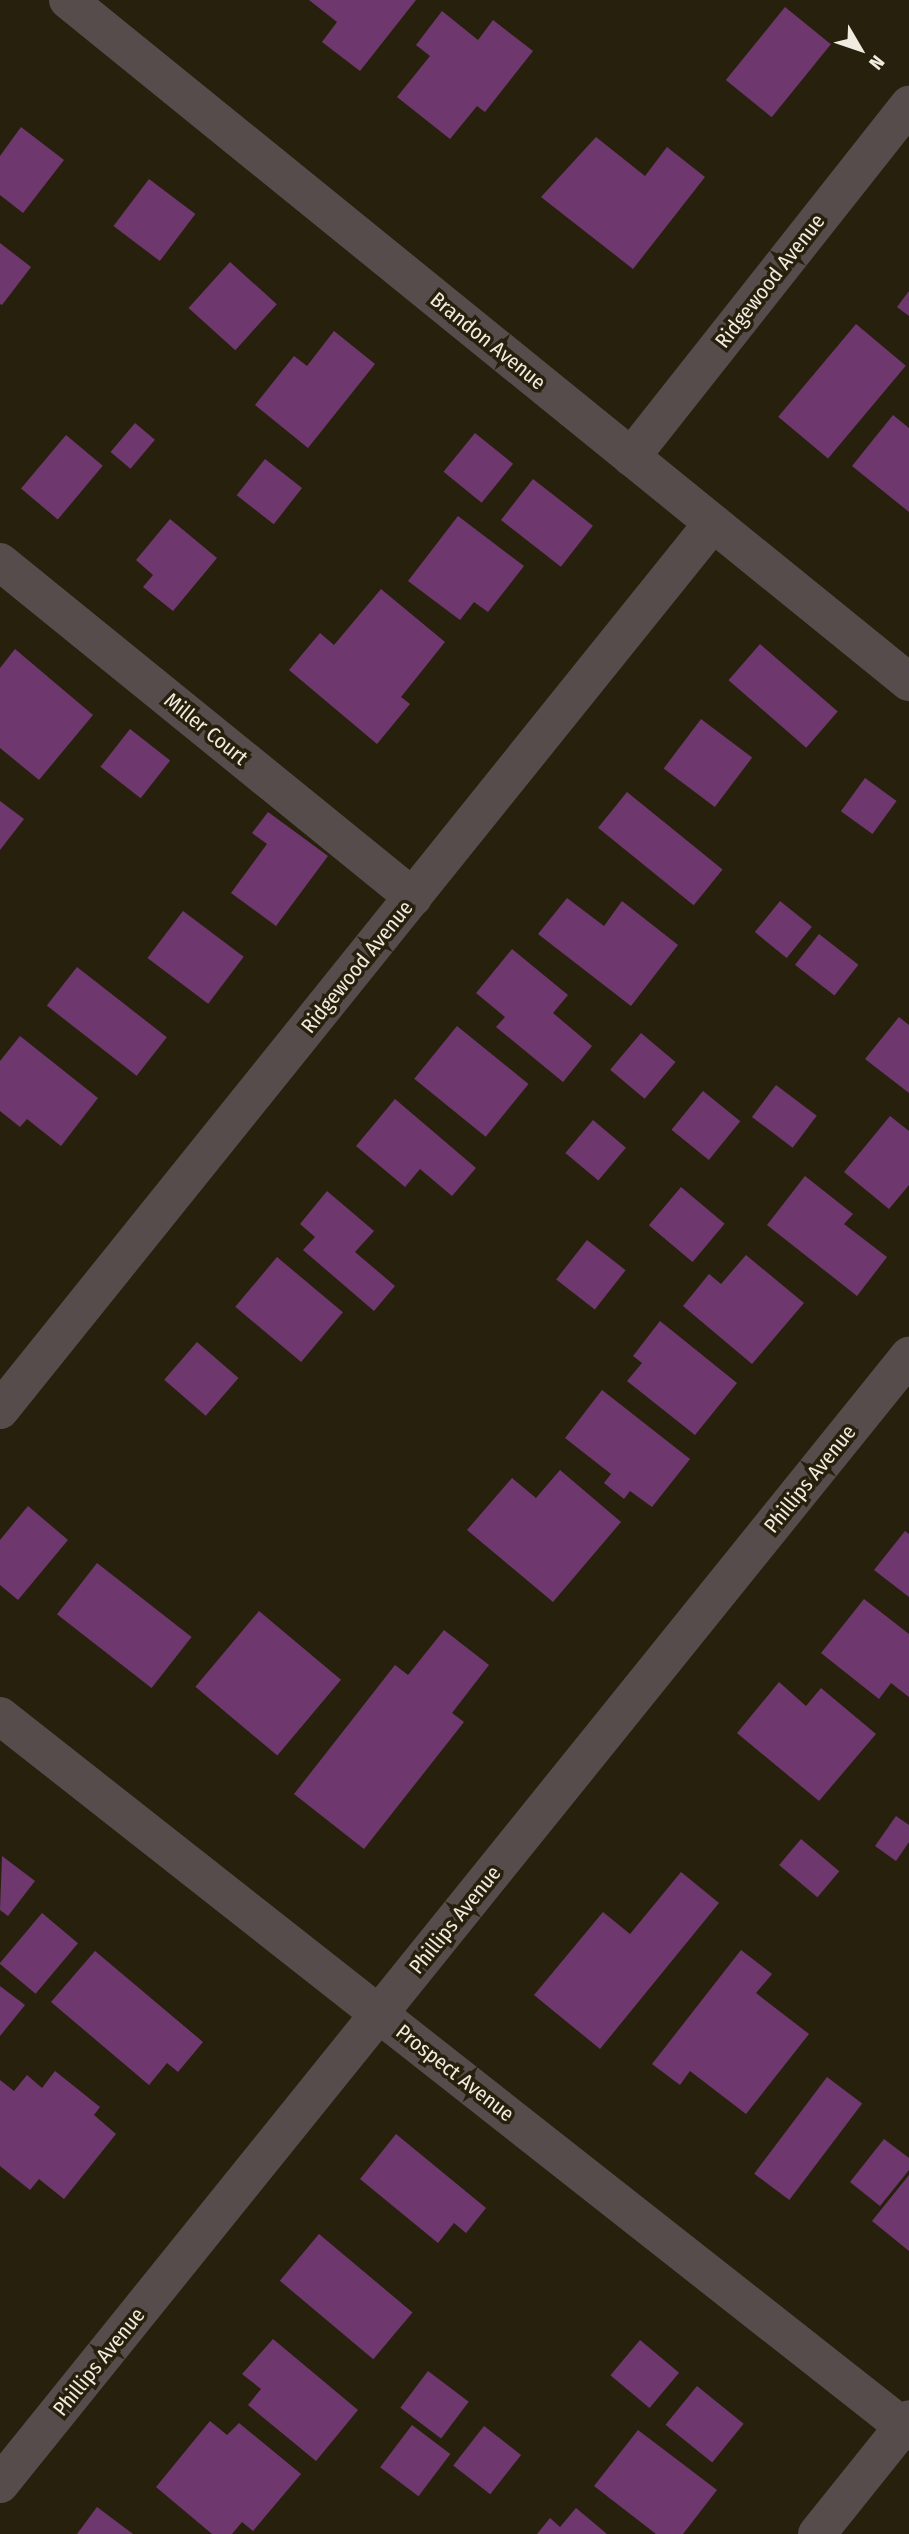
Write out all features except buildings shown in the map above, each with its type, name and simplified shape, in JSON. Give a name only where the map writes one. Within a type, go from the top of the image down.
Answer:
[{"type":"street","name":"Brandon Avenue","points":[[68,0],[909,682]]},
{"type":"street","name":"Ridgewood Avenue","points":[[631,457],[909,105]]},
{"type":"street","name":"Ridgewood Avenue","points":[[0,1410],[713,523]]},
{"type":"street","name":"Miller Court","points":[[0,562],[413,897]]},
{"type":"street","name":"Phillips Avenue","points":[[0,2484],[909,1356]]},
{"type":"street","name":"Prospect Avenue","points":[[0,1716],[907,2425]]},
{"type":"street","points":[[817,2534],[907,2425]]}]
